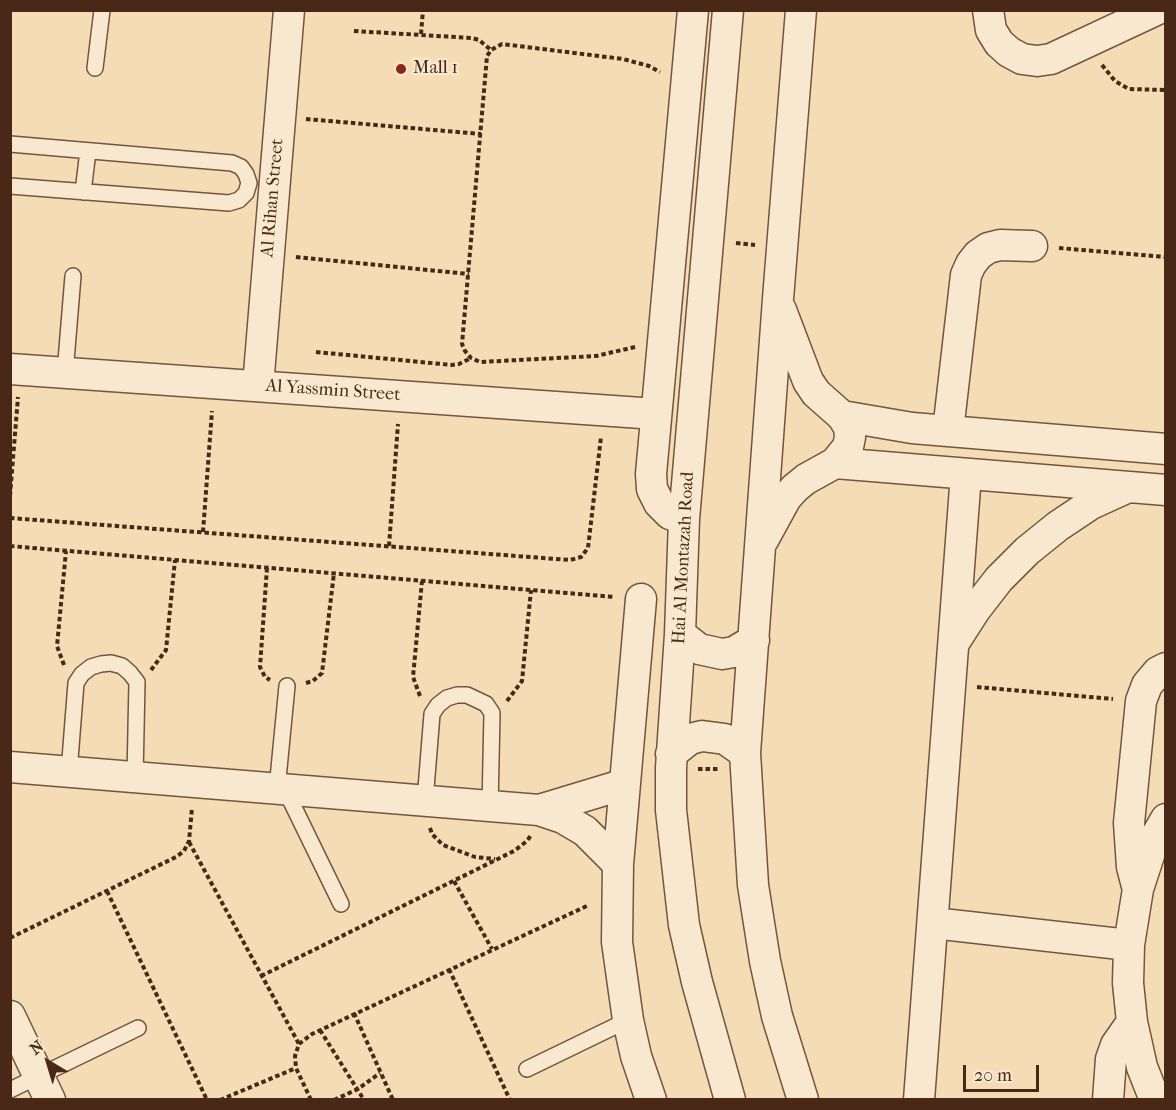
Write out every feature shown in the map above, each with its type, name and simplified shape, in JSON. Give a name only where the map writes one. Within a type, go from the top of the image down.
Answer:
[{"type":"street","name":"Al Rihan Street","points":[[258,386],[261,184],[289,10]]},
{"type":"street","points":[[684,519],[670,514],[659,503],[652,489],[651,474],[693,11],[686,10]]},
{"type":"street","name":"Hai Al Montazah Road","points":[[728,10],[684,519],[680,634],[671,761],[671,810],[684,925],[697,982],[730,1100]]},
{"type":"street","points":[[801,10],[777,299],[745,761],[753,885],[765,961],[777,1016],[802,1100]]},
{"type":"street","points":[[988,10],[991,30],[999,43],[1009,52],[1037,61],[1051,59],[1097,25],[1156,10]]},
{"type":"street","points":[[948,431],[966,276],[971,264],[988,248],[1000,245],[1032,246]]},
{"type":"street","points":[[759,546],[786,498],[806,479],[835,463],[842,456],[850,437],[849,427],[842,416],[816,393],[808,381],[777,299]]},
{"type":"street","name":"Al Yassmin Street","points":[[15,369],[656,414]]},
{"type":"street","points":[[842,416],[912,428],[1166,449]]},
{"type":"street","points":[[910,469],[912,428]]},
{"type":"street","points":[[835,463],[1166,490]]},
{"type":"street","points":[[920,1100],[966,474]]},
{"type":"street","points":[[954,644],[975,610],[999,579],[1027,551],[1058,526],[1091,504],[1127,487]]},
{"type":"street","points":[[641,599],[618,864],[617,902],[621,981],[636,1056],[651,1100]]},
{"type":"street","points":[[680,634],[699,649],[722,654],[744,647],[754,640]]},
{"type":"street","points":[[1138,889],[1132,867],[1129,823],[1141,701],[1147,685],[1158,672],[1166,668]]},
{"type":"street","points":[[671,761],[690,739],[702,736],[725,739],[745,761]]},
{"type":"street","points":[[10,767],[539,810],[624,795],[671,810]]},
{"type":"street","points":[[539,810],[563,818],[585,831],[618,864]]},
{"type":"street","points":[[1155,1100],[1142,1067],[1132,1022],[1128,983],[1128,945],[1138,889],[1154,840],[1166,819]]},
{"type":"street","points":[[933,923],[1128,945]]},
{"type":"street","points":[[10,1016],[44,1088]]},
{"type":"street","points":[[1108,1100],[1111,1059],[1119,1039],[1132,1022]]},
{"type":"lane","points":[[95,68],[102,10]]},
{"type":"lane","points":[[10,144],[232,163],[241,167],[246,174],[261,184],[239,200],[229,203],[10,186]]},
{"type":"lane","points":[[83,192],[88,151]]},
{"type":"lane","points":[[65,373],[73,276]]},
{"type":"lane","points":[[69,772],[76,682],[91,667],[111,663],[122,666],[137,682],[135,777]]},
{"type":"lane","points":[[287,686],[281,789],[341,904]]},
{"type":"lane","points":[[425,801],[432,714],[438,705],[447,699],[457,695],[467,695],[486,704],[492,713],[490,807]]},
{"type":"lane","points":[[527,1070],[628,1020]]},
{"type":"lane","points":[[10,1090],[44,1088],[138,1028]]},
{"type":"path","points":[[421,34],[423,10]]},
{"type":"path","points":[[1097,25],[1098,55],[1104,70],[1115,81],[1129,89],[1166,90]]},
{"type":"path","points":[[354,30],[472,38],[479,40],[491,50]]},
{"type":"path","points":[[663,347],[636,347],[596,356],[480,362],[471,358],[462,344],[487,56],[491,50],[502,44],[623,59],[649,66],[674,78],[687,80]]},
{"type":"path","points":[[314,119],[481,134]]},
{"type":"path","points":[[708,241],[782,247]]},
{"type":"path","points":[[1032,246],[1166,257]]},
{"type":"path","points":[[308,258],[469,274]]},
{"type":"path","points":[[316,352],[452,365],[471,358]]},
{"type":"path","points":[[365,366],[366,356]]},
{"type":"path","points":[[10,496],[15,369]]},
{"type":"path","points":[[203,532],[214,383]]},
{"type":"path","points":[[389,546],[400,396]]},
{"type":"path","points":[[10,518],[570,560],[581,557],[588,548],[604,410]]},
{"type":"path","points":[[10,546],[641,599]]},
{"type":"path","points":[[66,551],[57,646],[76,682]]},
{"type":"path","points":[[137,682],[148,673],[166,650],[175,560]]},
{"type":"path","points":[[267,568],[260,667],[265,677],[287,686],[313,681],[322,673],[334,573]]},
{"type":"path","points":[[422,581],[413,677],[417,691],[432,714]]},
{"type":"path","points":[[492,713],[514,693],[522,681],[531,590]]},
{"type":"path","points":[[951,684],[1141,701]]},
{"type":"path","points":[[671,761],[745,761]]},
{"type":"path","points":[[10,939],[184,851],[189,841],[194,782]]},
{"type":"path","points":[[425,801],[425,819],[432,834],[443,845],[475,857],[497,859]]},
{"type":"path","points":[[261,976],[514,851],[527,841],[536,827],[539,810]]},
{"type":"path","points":[[189,841],[299,1044]]},
{"type":"path","points":[[454,881],[492,949]]},
{"type":"path","points":[[107,891],[207,1100]]},
{"type":"path","points":[[311,1100],[296,1068],[295,1056],[299,1044],[320,1030],[584,907],[601,902],[617,902]]},
{"type":"path","points":[[449,969],[510,1100]]},
{"type":"path","points":[[354,1013],[393,1100]]},
{"type":"path","points":[[320,1030],[364,1100]]},
{"type":"path","points":[[220,1100],[296,1068]]},
{"type":"path","points":[[334,1100],[358,1089],[380,1073]]},
{"type":"place","name":"Mall 1","points":[[401,69]]}]
